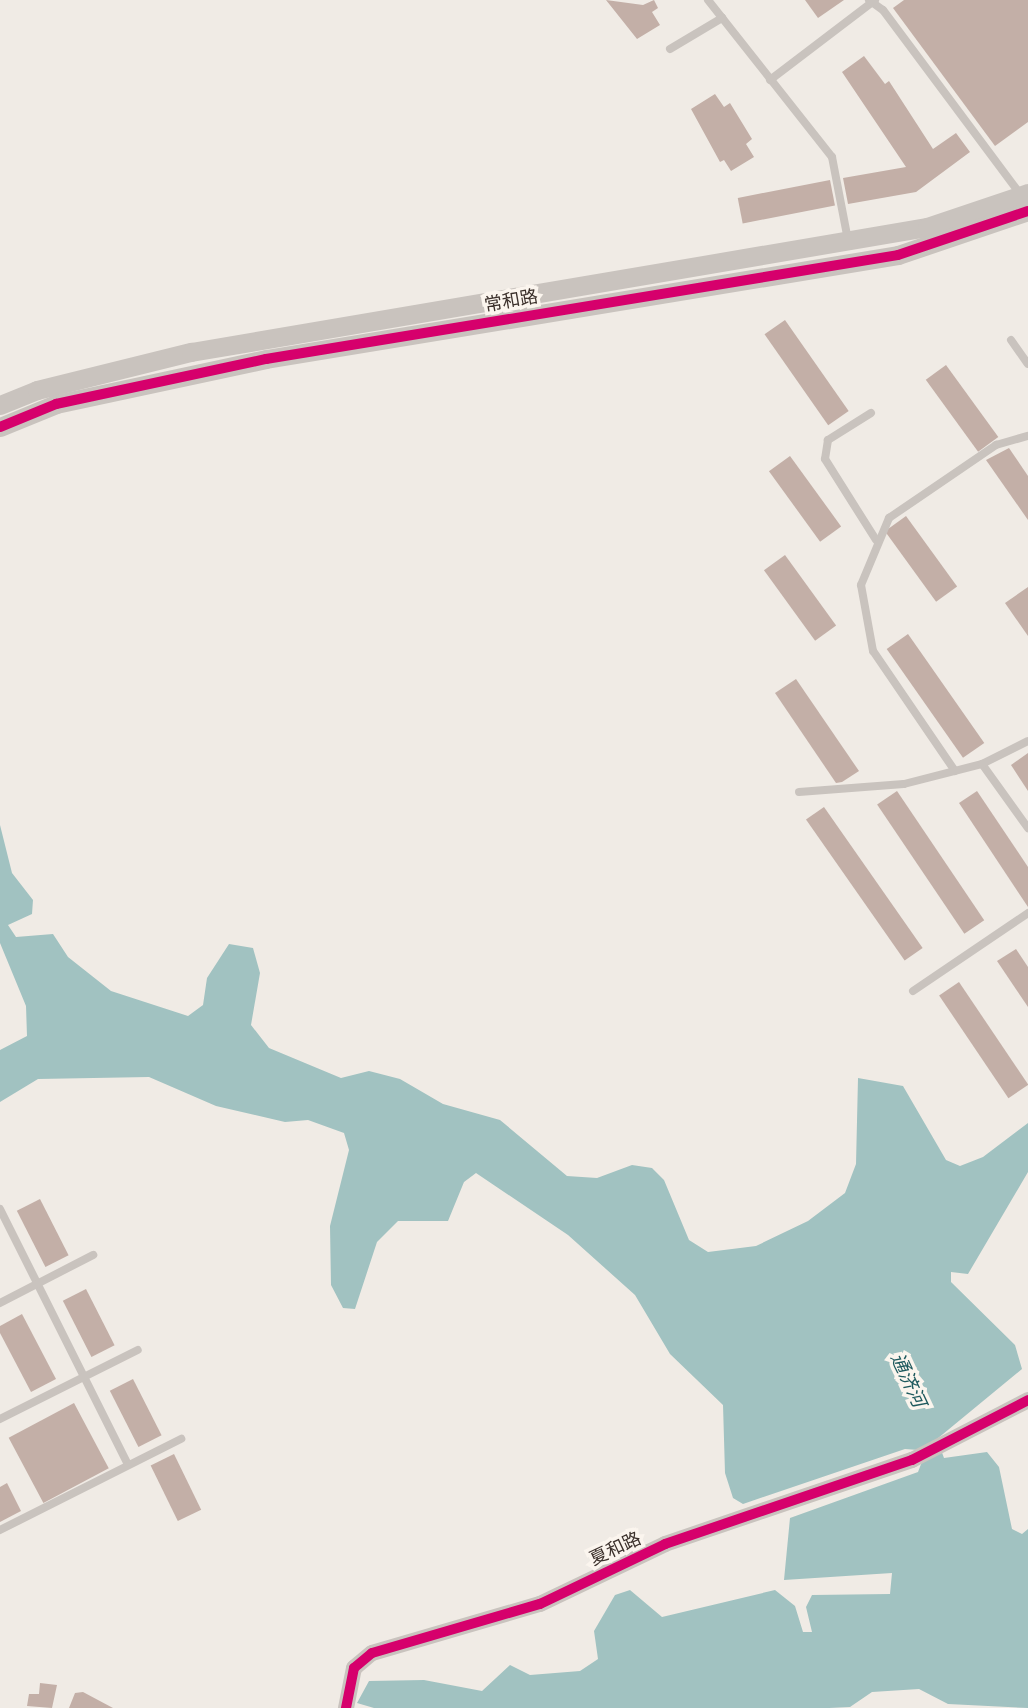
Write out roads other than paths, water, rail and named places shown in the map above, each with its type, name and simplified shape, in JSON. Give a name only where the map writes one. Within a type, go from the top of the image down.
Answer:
[{"type":"street","name":"常和路","points":[[0,405],[37,390],[191,352],[927,227],[1026,200]]},
{"type":"street","name":"常和路","points":[[0,427],[56,404],[266,359],[898,255],[1026,200]]},
{"type":"street","name":"夏和路","points":[[346,1708],[349,1684],[358,1661],[372,1653],[540,1604],[665,1544],[912,1460],[1028,1400]]},
{"type":"lane","points":[[708,0],[832,157],[848,240]]},
{"type":"lane","points":[[770,80],[871,1],[883,10],[1026,200]]},
{"type":"lane","points":[[670,49],[722,18]]},
{"type":"lane","points":[[1011,340],[1028,364]]},
{"type":"lane","points":[[871,414],[828,440],[825,459],[876,540]]},
{"type":"lane","points":[[955,771],[873,651],[861,584],[876,540],[890,518],[996,445],[1028,436]]},
{"type":"lane","points":[[799,792],[904,784],[982,764],[1028,741]]},
{"type":"lane","points":[[982,764],[1028,828]]},
{"type":"lane","points":[[913,991],[1028,914]]},
{"type":"lane","points":[[0,1209],[128,1465]]},
{"type":"lane","points":[[0,1304],[93,1255]]},
{"type":"lane","points":[[0,1419],[138,1350]]},
{"type":"lane","points":[[0,1530],[181,1439]]},
{"type":"water","name":"通济河","points":[[0,825],[12,873],[33,900],[32,914],[8,925],[16,937],[53,934],[68,957],[111,991],[188,1016],[203,1005],[207,978],[229,944],[253,948],[260,973],[251,1025],[269,1048],[341,1078],[369,1071],[400,1079],[443,1104],[500,1120],[567,1176],[597,1178],[632,1165],[652,1168],[664,1180],[689,1240],[708,1252],[756,1246],[808,1221],[845,1193],[856,1164],[858,1078],[903,1086],[946,1160],[960,1166],[983,1157],[1028,1123],[1028,1172],[968,1274],[951,1272],[951,1282],[1015,1345],[1022,1369],[937,1439],[944,1458],[987,1452],[999,1467],[1012,1529],[1022,1534],[1028,1529],[1028,1708],[948,1704],[919,1689],[872,1692],[850,1707],[829,1708],[374,1708],[357,1703],[369,1681],[424,1680],[482,1691],[510,1665],[530,1675],[580,1671],[598,1659],[594,1631],[615,1595],[630,1590],[662,1617],[775,1590],[795,1606],[803,1632],[812,1632],[806,1607],[812,1595],[890,1594],[892,1573],[784,1580],[790,1518],[918,1472],[923,1459],[918,1450],[905,1449],[743,1504],[733,1498],[725,1473],[723,1405],[670,1354],[635,1295],[568,1235],[476,1173],[464,1182],[448,1221],[398,1221],[377,1242],[355,1309],[343,1308],[331,1285],[330,1226],[349,1150],[344,1133],[308,1120],[285,1122],[216,1106],[149,1077],[38,1079],[0,1102],[0,1050],[27,1036],[26,1006],[0,943]]}]
